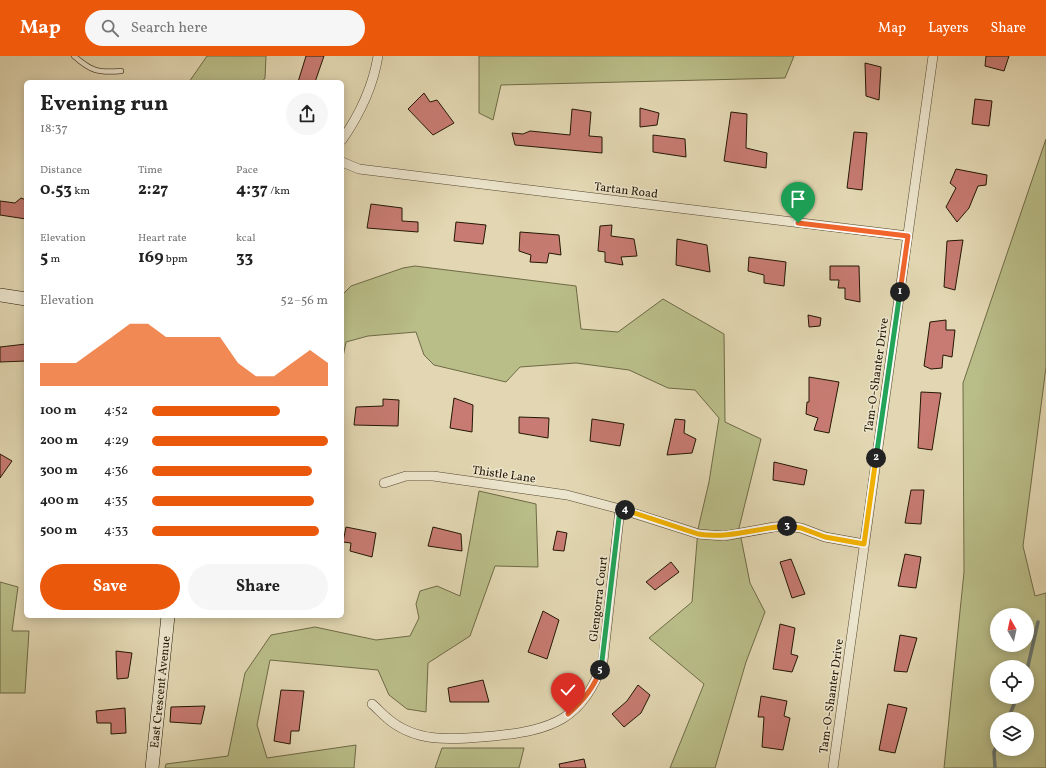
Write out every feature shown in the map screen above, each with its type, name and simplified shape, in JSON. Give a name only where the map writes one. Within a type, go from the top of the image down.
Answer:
[{"type":"street","points":[[344,137],[363,104],[372,81],[378,56]]},
{"type":"street","name":"Tam-O-Shanter Drive","points":[[833,768],[933,56]]},
{"type":"street","name":"Tartan Road","points":[[344,163],[359,169],[908,236]]},
{"type":"street","points":[[0,295],[24,299]]},
{"type":"street","name":"Thistle Lane","points":[[384,483],[406,476],[434,476],[567,495],[620,509]]},
{"type":"street","points":[[620,509],[698,534],[724,536],[788,526],[801,528],[825,537],[864,544]]},
{"type":"street","name":"Glengorra Court","points":[[372,704],[388,719],[403,729],[434,739],[453,740],[538,730],[553,724],[568,714],[580,704],[598,677],[602,661],[620,509]]},
{"type":"street","name":"East Crescent Avenue","points":[[152,768],[168,618]]},
{"type":"lane","points":[[74,56],[90,69],[106,72],[120,71]]},
{"type":"green space","points":[[207,56],[266,56],[265,78],[264,80],[190,80]]},
{"type":"green space","points":[[479,56],[794,56],[785,78],[501,85],[493,120],[479,113]]},
{"type":"green space","points":[[1046,139],[1046,367],[1023,546],[1035,596],[1046,593],[1046,768],[944,768],[964,572],[963,383]]},
{"type":"green space","points":[[415,266],[576,286],[581,329],[618,332],[663,299],[724,334],[725,422],[761,439],[739,528],[750,583],[765,612],[746,662],[715,768],[670,768],[704,684],[649,638],[692,602],[698,529],[709,482],[719,418],[695,390],[668,388],[629,370],[576,363],[520,367],[506,382],[434,365],[424,355],[416,332],[368,336],[346,342],[344,352],[344,293],[351,286],[403,268]]},
{"type":"green space","points":[[479,491],[536,504],[538,567],[495,566],[470,636],[428,663],[426,712],[407,709],[389,695],[378,670],[270,660],[257,725],[267,758],[356,745],[354,768],[165,768],[166,764],[228,756],[245,673],[271,635],[315,627],[376,640],[410,636],[419,618],[416,604],[420,591],[437,586],[460,596]]},
{"type":"green space","points":[[0,582],[18,587],[12,631],[29,631],[25,693],[0,693]]},
{"type":"green space","points":[[442,748],[524,748],[519,768],[435,768]]},
{"type":"building","points":[[306,56],[324,56],[316,80],[299,80]]},
{"type":"building","points":[[986,56],[1009,56],[1004,71],[985,66]]},
{"type":"building","points":[[865,63],[881,67],[879,100],[866,96]]},
{"type":"building","points":[[424,93],[430,102],[437,100],[454,123],[433,135],[408,109]]},
{"type":"building","points":[[975,99],[992,101],[989,126],[972,124]]},
{"type":"building","points":[[640,108],[659,113],[657,125],[640,127]]},
{"type":"building","points":[[572,109],[591,112],[589,136],[602,137],[602,153],[515,145],[512,133],[523,134],[530,131],[570,135]]},
{"type":"building","points":[[731,112],[747,114],[746,148],[767,153],[766,168],[724,161]]},
{"type":"building","points":[[854,132],[867,133],[862,190],[847,188]]},
{"type":"building","points":[[653,135],[685,139],[686,157],[653,152]]},
{"type":"building","points":[[956,169],[987,175],[986,185],[978,186],[969,208],[957,222],[946,207],[956,188],[950,183]]},
{"type":"building","points":[[21,198],[24,199],[24,219],[0,215],[0,201],[15,203]]},
{"type":"building","points":[[371,204],[402,208],[402,221],[418,222],[418,232],[367,228]]},
{"type":"building","points":[[456,222],[486,225],[483,244],[454,241]]},
{"type":"building","points":[[612,225],[611,236],[634,239],[637,256],[621,257],[623,265],[605,262],[605,252],[598,251],[600,226]]},
{"type":"building","points":[[520,232],[559,235],[561,255],[549,253],[547,263],[530,262],[531,255],[519,251]]},
{"type":"building","points":[[677,239],[707,245],[710,272],[676,265]]},
{"type":"building","points":[[963,240],[955,290],[944,287],[947,241]]},
{"type":"building","points":[[749,257],[786,262],[784,286],[764,283],[764,275],[748,271]]},
{"type":"building","points":[[830,266],[859,266],[860,302],[845,299],[845,288],[838,288],[839,280],[830,280]]},
{"type":"building","points":[[808,315],[821,318],[820,326],[809,327]]},
{"type":"building","points":[[946,320],[946,330],[955,330],[952,357],[943,355],[942,368],[931,369],[924,366],[930,322]]},
{"type":"building","points":[[24,344],[24,361],[0,362],[0,347]]},
{"type":"building","points":[[809,377],[839,382],[829,433],[814,430],[818,418],[806,414],[807,402],[809,402]]},
{"type":"building","points":[[921,392],[941,393],[932,450],[918,448]]},
{"type":"building","points":[[454,398],[473,405],[472,432],[450,428]]},
{"type":"building","points":[[383,399],[399,400],[398,426],[354,425],[356,407],[383,406]]},
{"type":"building","points":[[519,417],[549,418],[548,438],[519,433]]},
{"type":"building","points":[[592,419],[624,424],[620,446],[590,441]]},
{"type":"building","points":[[675,419],[685,420],[684,433],[696,439],[692,453],[667,455]]},
{"type":"building","points":[[0,454],[12,461],[0,478]]},
{"type":"building","points":[[774,462],[807,470],[804,485],[773,480]]},
{"type":"building","points":[[911,490],[924,490],[921,524],[905,523]]},
{"type":"building","points":[[346,527],[376,533],[372,557],[350,551],[351,543],[344,542]]},
{"type":"building","points":[[433,527],[461,534],[462,551],[428,546]]},
{"type":"building","points":[[557,531],[567,533],[564,551],[553,550]]},
{"type":"building","points":[[905,554],[921,557],[916,588],[898,586]]},
{"type":"building","points":[[791,559],[805,594],[792,598],[780,562]]},
{"type":"building","points":[[671,562],[679,572],[655,590],[646,582]]},
{"type":"building","points":[[543,611],[559,620],[547,659],[528,652]]},
{"type":"building","points":[[780,624],[795,628],[791,654],[798,656],[792,672],[773,669]]},
{"type":"building","points":[[900,635],[917,638],[907,672],[894,671]]},
{"type":"building","points":[[116,651],[132,653],[128,678],[117,679]]},
{"type":"building","points":[[483,680],[489,702],[450,702],[448,688]]},
{"type":"building","points":[[638,685],[650,695],[641,713],[624,727],[612,714],[627,701]]},
{"type":"building","points":[[281,690],[304,691],[299,731],[291,731],[290,744],[274,741]]},
{"type":"building","points":[[761,696],[787,701],[784,716],[790,718],[783,750],[762,747],[764,717],[758,717]]},
{"type":"building","points":[[888,704],[907,708],[895,753],[879,750]]},
{"type":"building","points":[[205,706],[201,724],[170,722],[171,707]]},
{"type":"building","points":[[125,708],[126,733],[111,734],[111,723],[97,723],[96,711]]},
{"type":"building","points":[[584,759],[586,768],[560,768],[559,764]]},
{"type":"waterway","points":[[1029,660],[1038,622]]},
{"type":"waterway","points":[[1011,712],[1014,704]]},
{"type":"waterway","points":[[994,756],[995,768]]},
{"type":"route","points":[[568,714],[580,704],[598,677],[602,661],[620,509],[708,536],[724,536],[788,526],[801,528],[825,537],[864,544],[908,236],[798,223]]}]
